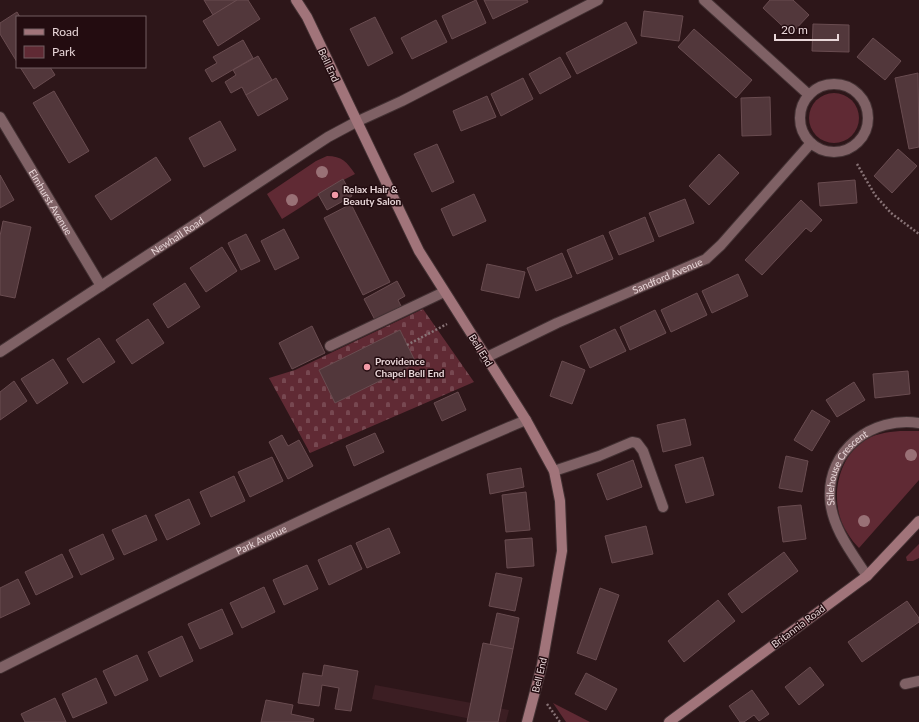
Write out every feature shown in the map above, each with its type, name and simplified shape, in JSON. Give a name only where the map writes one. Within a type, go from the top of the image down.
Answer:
[{"type":"street","name":"Bell End","points":[[296,0],[306,17],[419,251],[485,358],[526,420],[554,471],[560,501],[562,551],[542,665],[527,722]]},
{"type":"street","points":[[356,122],[402,101],[598,0]]},
{"type":"street","points":[[704,0],[809,95]]},
{"type":"street","points":[[829,85],[840,85],[851,89],[860,96],[866,106],[868,117],[867,128],[862,138],[853,146],[843,151],[826,151],[811,143],[804,135],[801,125],[803,104],[809,95],[818,88],[829,85]]},
{"type":"street","name":"Elmhurst Avenue","points":[[0,118],[101,286]]},
{"type":"street","name":"Newhall Road","points":[[0,352],[321,142],[356,122]]},
{"type":"street","name":"Sandford Avenue","points":[[485,358],[557,322],[706,259],[722,245],[811,143]]},
{"type":"street","points":[[330,346],[444,292]]},
{"type":"street","name":"Park Avenue","points":[[0,668],[248,545],[429,461],[526,420]]},
{"type":"street","name":"Stilehouse Crescent","points":[[867,576],[843,540],[835,520],[830,499],[833,477],[839,458],[849,445],[865,433],[881,426],[911,422],[919,423]]},
{"type":"street","points":[[554,471],[600,456],[632,442],[637,442],[644,451],[663,507]]},
{"type":"street","name":"Britannia Road","points":[[669,722],[867,576],[919,521]]},
{"type":"street","points":[[905,684],[919,681]]},
{"type":"path","points":[[857,164],[875,195],[891,213],[919,234]]},
{"type":"path","points":[[407,345],[460,317]]},
{"type":"shaded area","points":[[375,685],[509,710],[506,722],[486,722],[372,699]]},
{"type":"green space","points":[[829,93],[839,93],[852,100],[859,113],[859,123],[852,136],[839,143],[829,143],[820,139],[813,132],[809,123],[809,113],[813,104],[820,97]]},
{"type":"green space","points":[[327,156],[337,157],[344,160],[355,174],[282,219],[267,194],[316,161]]},
{"type":"green space","points":[[423,309],[474,382],[310,453],[269,378],[295,370]]},
{"type":"green space","points":[[900,431],[919,431],[919,480],[859,548],[848,534],[838,511],[838,485],[841,473],[846,461],[853,451],[866,439],[875,435]]},
{"type":"green space","points":[[919,544],[919,558],[913,561],[907,561],[906,557]]},
{"type":"green space","points":[[553,703],[590,722],[566,722]]},
{"type":"building","points":[[204,0],[237,0],[213,15]]},
{"type":"building","points":[[237,0],[248,0],[260,19],[218,46],[203,21]]},
{"type":"building","points":[[476,0],[486,23],[452,39],[442,16]]},
{"type":"building","points":[[484,0],[527,0],[528,2],[493,19]]},
{"type":"building","points":[[770,0],[793,0],[809,15],[791,34],[763,8]]},
{"type":"building","points":[[644,11],[683,16],[679,41],[641,36]]},
{"type":"building","points":[[17,12],[19,16],[16,16],[16,60],[0,34],[0,23]]},
{"type":"building","points":[[375,17],[393,53],[368,66],[350,29]]},
{"type":"building","points":[[436,20],[447,42],[412,59],[401,38]]},
{"type":"building","points":[[626,22],[637,43],[577,74],[566,53]]},
{"type":"building","points":[[813,24],[849,25],[849,52],[812,51]]},
{"type":"building","points":[[694,29],[752,80],[736,98],[678,47]]},
{"type":"building","points":[[873,38],[901,61],[885,80],[857,57]]},
{"type":"building","points":[[243,40],[253,58],[212,82],[205,70],[217,63],[213,57]]},
{"type":"building","points":[[258,56],[272,80],[246,95],[242,87],[231,93],[225,82],[236,75],[233,70]]},
{"type":"building","points":[[560,57],[571,77],[540,94],[529,74]]},
{"type":"building","points":[[21,68],[51,68],[55,75],[34,89]]},
{"type":"building","points":[[918,73],[919,147],[909,149],[895,78]]},
{"type":"building","points":[[276,78],[288,99],[258,116],[246,95]]},
{"type":"building","points":[[523,78],[533,99],[501,116],[491,94]]},
{"type":"building","points":[[54,91],[89,151],[69,163],[33,103]]},
{"type":"building","points":[[487,96],[496,117],[461,131],[453,111]]},
{"type":"building","points":[[770,97],[771,135],[742,136],[741,98]]},
{"type":"building","points":[[220,121],[236,150],[204,167],[189,138]]},
{"type":"building","points":[[437,144],[454,182],[432,192],[414,154]]},
{"type":"building","points":[[898,149],[917,166],[892,193],[874,176]]},
{"type":"building","points":[[719,154],[739,173],[709,205],[689,186]]},
{"type":"building","points":[[156,157],[171,180],[111,220],[95,196]]},
{"type":"building","points":[[0,175],[14,200],[0,208]]},
{"type":"building","name":"Relax Hair & Beauty Salon","points":[[343,179],[352,196],[327,210],[318,194]]},
{"type":"building","points":[[855,180],[857,203],[820,206],[818,183]]},
{"type":"building","points":[[474,194],[486,221],[453,236],[441,209]]},
{"type":"building","points":[[685,199],[694,223],[659,237],[649,213]]},
{"type":"building","points":[[801,200],[822,220],[811,232],[806,228],[762,275],[745,260]]},
{"type":"building","points":[[351,204],[390,282],[363,295],[324,218]]},
{"type":"building","points":[[645,217],[654,241],[619,255],[609,232]]},
{"type":"building","points":[[3,221],[31,227],[15,298],[0,295],[0,236]]},
{"type":"building","points":[[284,229],[299,258],[275,270],[261,241]]},
{"type":"building","points":[[246,234],[260,261],[241,270],[228,243]]},
{"type":"building","points":[[603,235],[613,259],[577,274],[567,250]]},
{"type":"building","points":[[222,247],[237,271],[206,292],[190,268]]},
{"type":"building","points":[[562,253],[572,277],[536,291],[527,268]]},
{"type":"building","points":[[487,264],[525,272],[519,298],[481,290]]},
{"type":"building","points":[[738,274],[748,296],[712,313],[702,291]]},
{"type":"building","points":[[397,281],[405,296],[398,300],[401,306],[375,320],[364,299]]},
{"type":"building","points":[[185,283],[200,307],[168,328],[153,304]]},
{"type":"building","points":[[697,293],[707,315],[671,332],[661,310]]},
{"type":"building","points":[[655,310],[666,333],[630,350],[620,327]]},
{"type":"building","points":[[148,319],[164,343],[132,364],[116,340]]},
{"type":"building","points":[[312,326],[325,353],[292,369],[279,343]]},
{"type":"building","points":[[615,329],[626,351],[590,368],[580,346]]},
{"type":"building","name":"Providence Chapel Bell End","points":[[400,330],[416,363],[335,403],[319,370]]},
{"type":"building","points":[[99,338],[115,362],[83,383],[67,359]]},
{"type":"building","points":[[53,359],[68,383],[37,404],[21,379]]},
{"type":"building","points":[[562,361],[585,370],[572,404],[550,396]]},
{"type":"building","points":[[908,371],[910,394],[875,398],[873,374]]},
{"type":"building","points":[[14,381],[27,401],[0,420],[0,392]]},
{"type":"building","points":[[854,382],[865,400],[837,417],[826,400]]},
{"type":"building","points":[[458,392],[466,410],[442,421],[434,403]]},
{"type":"building","points":[[812,410],[830,421],[812,451],[794,440]]},
{"type":"building","points":[[685,419],[691,445],[663,452],[657,425]]},
{"type":"building","points":[[375,433],[384,452],[354,466],[346,446]]},
{"type":"building","points":[[282,435],[288,446],[299,440],[313,466],[288,479],[269,442]]},
{"type":"building","points":[[786,456],[808,461],[802,492],[779,488]]},
{"type":"building","points":[[272,457],[283,481],[250,497],[238,472]]},
{"type":"building","points":[[703,457],[714,495],[686,503],[675,465]]},
{"type":"building","points":[[633,460],[642,487],[607,500],[597,474]]},
{"type":"building","points":[[521,468],[524,487],[490,494],[487,474]]},
{"type":"building","points":[[234,476],[245,501],[211,517],[200,492]]},
{"type":"building","points":[[526,492],[530,530],[506,532],[502,495]]},
{"type":"building","points":[[189,499],[200,524],[167,540],[155,515]]},
{"type":"building","points":[[801,505],[806,539],[783,542],[778,507]]},
{"type":"building","points":[[146,515],[157,540],[124,555],[112,530]]},
{"type":"building","points":[[646,526],[653,554],[612,563],[605,536]]},
{"type":"building","points":[[389,528],[400,553],[367,568],[356,543]]},
{"type":"building","points":[[103,534],[114,559],[81,575],[69,550]]},
{"type":"building","points":[[532,538],[534,566],[507,568],[505,540]]},
{"type":"building","points":[[351,545],[362,569],[329,585],[318,560]]},
{"type":"building","points":[[784,552],[798,571],[742,613],[728,594]]},
{"type":"building","points":[[62,554],[73,577],[36,595],[25,572]]},
{"type":"building","points":[[307,565],[318,589],[284,605],[273,580]]},
{"type":"building","points":[[496,573],[522,578],[515,611],[489,606]]},
{"type":"building","points":[[18,579],[30,604],[0,618],[0,588]]},
{"type":"building","points":[[264,587],[275,612],[242,628],[230,603]]},
{"type":"building","points":[[600,588],[619,595],[596,660],[577,653]]},
{"type":"building","points":[[718,600],[735,621],[684,662],[668,641]]},
{"type":"building","points":[[907,601],[919,618],[919,622],[862,662],[848,642]]},
{"type":"building","points":[[222,609],[233,634],[200,649],[188,624]]},
{"type":"building","points":[[497,613],[519,618],[513,649],[490,645]]},
{"type":"building","points":[[182,636],[193,661],[160,677],[148,652]]},
{"type":"building","points":[[483,643],[513,649],[498,722],[467,722]]},
{"type":"building","points":[[137,655],[148,680],[115,696],[103,671]]},
{"type":"building","points":[[324,665],[358,671],[351,711],[335,709],[339,688],[322,685],[319,706],[298,703],[303,673],[322,676]]},
{"type":"building","points":[[810,667],[824,685],[799,705],[785,687]]},
{"type":"building","points":[[586,673],[617,689],[606,710],[575,694]]},
{"type":"building","points":[[96,678],[107,703],[73,718],[62,694]]},
{"type":"building","points":[[752,690],[769,714],[759,721],[754,715],[744,722],[740,722],[729,706]]},
{"type":"building","points":[[55,698],[66,722],[25,722],[21,714]]},
{"type":"building","points":[[266,700],[293,705],[291,714],[314,719],[313,722],[261,722]]},
{"type":"place","name":"Relax Hair & Beauty Salon","points":[[335,195]]},
{"type":"place","name":"Providence Chapel Bell End","points":[[367,367]]}]
